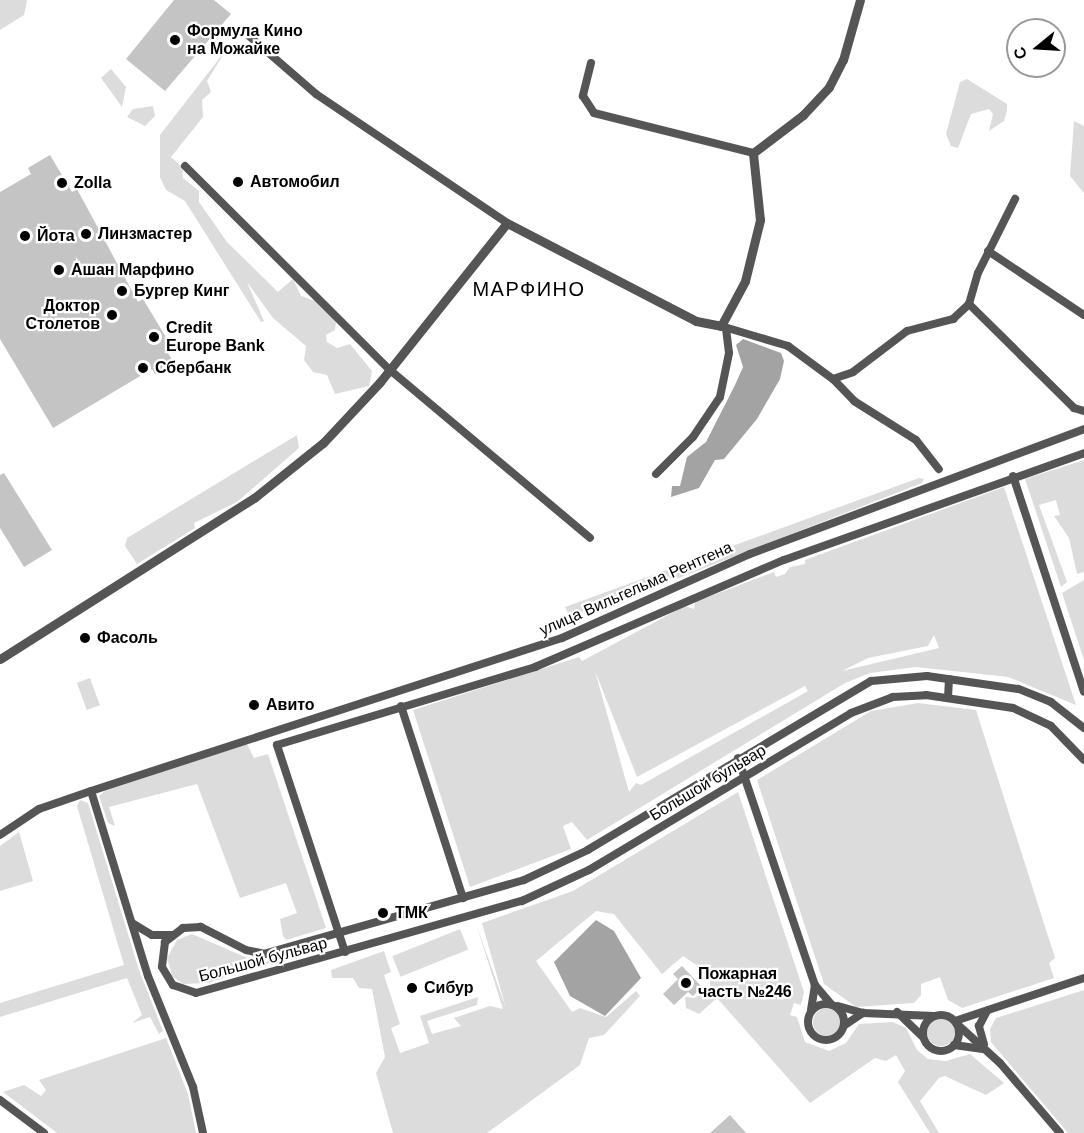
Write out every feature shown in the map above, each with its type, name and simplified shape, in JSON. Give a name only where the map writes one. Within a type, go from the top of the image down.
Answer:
[{"type":"street","points":[[753,153],[802,115],[829,87],[843,60],[860,0]]},
{"type":"street","points":[[248,35],[316,94],[507,223],[696,321],[788,346],[833,379],[854,401],[916,440],[939,469]]},
{"type":"street","points":[[591,63],[583,96],[594,113],[753,153]]},
{"type":"street","points":[[656,474],[700,428],[720,397],[729,353],[723,327],[745,281],[760,220],[753,153]]},
{"type":"street","points":[[186,166],[390,370],[590,538]]},
{"type":"street","points":[[833,379],[867,363],[907,331],[953,319],[969,304],[988,251],[1015,200]]},
{"type":"street","points":[[0,659],[254,498],[323,443],[390,370],[507,223]]},
{"type":"street","points":[[988,251],[1084,315]]},
{"type":"street","points":[[969,304],[1074,408],[1084,411]]},
{"type":"street","name":"улица Вильгельма Рентгена","points":[[0,835],[39,809],[549,643],[750,554],[1084,429]]},
{"type":"street","name":"улица Вильгельма Рентгена","points":[[339,933],[278,745],[571,653],[710,589],[1013,476],[1084,453]]},
{"type":"street","points":[[1013,476],[1084,692]]},
{"type":"street","name":"Большой бульвар","points":[[172,934],[201,927],[246,950],[265,954],[463,898],[567,861],[871,681],[896,677],[949,679],[1036,695],[1072,716],[1084,729]]},
{"type":"street","points":[[948,698],[949,679]]},
{"type":"street","name":"Большой бульвар","points":[[148,976],[196,993],[345,952],[558,886],[874,702],[908,695],[948,698],[1035,716],[1084,760]]},
{"type":"street","points":[[401,706],[463,898]]},
{"type":"street","points":[[1072,716],[1084,713]]},
{"type":"street","points":[[738,758],[815,985],[833,1005],[845,1025]]},
{"type":"street","points":[[91,791],[148,976],[193,1087],[203,1133]]},
{"type":"street","points":[[131,922],[152,935],[172,934],[161,960],[173,985]]},
{"type":"street","points":[[339,933],[345,952]]},
{"type":"street","points":[[956,1022],[1084,978]]},
{"type":"street","points":[[815,985],[808,1027],[819,1039],[836,1038],[845,1025],[863,1013]]},
{"type":"street","points":[[811,1011],[833,1005],[863,1013],[895,1011],[934,1016],[956,1022],[987,1050],[1060,1133]]},
{"type":"street","points":[[987,1050],[979,1026],[989,1009]]},
{"type":"street","points":[[895,1011],[912,1022],[924,1039],[938,1051],[954,1045],[987,1050]]},
{"type":"street","points":[[924,1039],[924,1025],[934,1016]]},
{"type":"street","points":[[954,1045],[956,1022]]},
{"type":"street","points":[[0,1100],[44,1133]]},
{"type":"shaded area","points":[[0,0],[27,0],[24,15],[0,30]]},
{"type":"shaded area","points":[[226,50],[207,81],[211,92],[202,100],[203,117],[171,157],[182,167],[183,178],[199,191],[199,202],[227,242],[278,292],[293,279],[301,296],[315,301],[336,322],[335,330],[326,335],[327,342],[337,348],[350,344],[372,371],[369,386],[335,394],[327,375],[313,372],[304,360],[306,346],[273,318],[247,282],[264,321],[261,322],[185,201],[166,190],[160,177],[160,135]]},
{"type":"shaded area","points":[[111,69],[126,87],[122,107],[101,78]]},
{"type":"shaded area","points":[[967,79],[1007,104],[1007,110],[1004,121],[989,131],[993,114],[989,109],[971,114],[958,148],[951,146],[946,134],[960,82]]},
{"type":"shaded area","points":[[153,106],[155,116],[145,126],[127,117],[133,109]]},
{"type":"shaded area","points":[[1074,121],[1084,126],[1084,193],[1070,176]]},
{"type":"shaded area","points":[[743,339],[781,353],[784,361],[780,379],[757,419],[724,459],[715,460],[699,488],[671,497],[672,486],[680,486],[687,457],[706,442],[735,385],[743,367],[736,345]]},
{"type":"shaded area","points":[[297,435],[299,448],[237,502],[194,523],[195,528],[137,564],[125,546],[127,538]]},
{"type":"shaded area","points":[[1084,460],[1084,572],[1077,574],[1069,538],[1054,516],[1060,515],[1056,500],[1039,505],[1067,582],[1061,587],[1025,479]]},
{"type":"shaded area","points":[[919,478],[924,479],[922,483],[676,579],[664,578],[579,613],[568,613],[565,607]]},
{"type":"shaded area","points":[[1004,487],[1076,705],[1008,677],[916,667],[870,673],[845,683],[587,840],[572,822],[563,826],[571,849],[470,887],[413,710],[579,657],[582,661],[685,606],[694,609],[695,602],[774,572],[776,577],[785,574],[790,567],[805,564],[805,560]],"holes":[[[934,635],[939,648],[842,671],[868,658],[928,646]],[[595,671],[637,777],[805,686],[808,691],[641,785],[636,783],[629,792]]]},
{"type":"shaded area","points":[[1084,580],[1084,660],[1062,593]]},
{"type":"shaded area","points":[[90,678],[100,705],[87,710],[77,683]]},
{"type":"shaded area","points":[[918,703],[976,710],[1055,958],[1049,963],[1054,978],[962,1008],[948,1000],[940,977],[921,984],[921,995],[914,1003],[856,1007],[824,984],[757,780],[871,711]]},
{"type":"shaded area","points":[[247,744],[254,758],[268,754],[326,928],[286,940],[280,919],[297,913],[286,883],[240,898],[197,784],[109,807],[115,826],[108,823],[99,796],[105,791]]},
{"type":"shaded area","points":[[738,792],[804,992],[801,1005],[794,1003],[790,1015],[797,1017],[805,1042],[829,1051],[846,1043],[859,1024],[893,1022],[906,1028],[917,1050],[928,1059],[946,1061],[970,1054],[1004,1083],[986,1095],[945,1076],[939,1078],[920,1101],[939,1133],[930,1133],[898,1082],[905,1071],[896,1055],[886,1061],[875,1058],[810,1103],[717,998],[699,1014],[686,1008],[685,997],[694,998],[710,989],[710,974],[683,956],[662,974],[614,914],[596,911],[536,961],[572,1012],[580,1008],[606,1017],[636,991],[640,996],[604,1035],[589,1038],[580,1065],[487,1133],[393,1133],[376,1073],[385,1057],[372,989],[359,988],[353,978],[332,978],[331,970],[384,951],[391,972],[384,975],[400,1024],[391,1028],[400,1053],[429,1043],[420,1016],[478,997],[477,1005],[427,1021],[432,1034],[461,1026],[454,1018],[490,1006],[503,1009],[476,924],[506,1008],[482,923],[573,891]]},
{"type":"shaded area","points":[[80,800],[88,803],[139,970],[163,1031],[159,1034],[150,1017],[132,1023],[142,1015],[127,978],[0,1017],[0,1003],[124,965],[77,806]]},
{"type":"shaded area","points":[[19,832],[33,881],[0,891],[0,846]]},
{"type":"shaded area","points":[[596,920],[614,931],[641,978],[605,1016],[570,996],[554,962]]},
{"type":"shaded area","points":[[460,929],[468,949],[401,977],[392,956]]},
{"type":"shaded area","points":[[192,934],[252,960],[274,962],[208,983],[183,984],[172,976],[167,958],[177,940]]},
{"type":"shaded area","points":[[1084,990],[1084,1133],[1068,1133],[991,1042],[990,1029],[996,1018]]},
{"type":"shaded area","points":[[827,1008],[837,1012],[841,1022],[837,1032],[827,1036],[817,1032],[813,1022],[817,1012]]},
{"type":"shaded area","points":[[941,1018],[951,1022],[955,1032],[951,1042],[941,1046],[931,1042],[927,1032],[931,1022]]},
{"type":"shaded area","points":[[166,1038],[188,1094],[196,1133],[57,1133],[3,1092],[24,1085],[41,1096],[46,1090],[39,1080]]},
{"type":"building","name":"Формула Кино на Можайке","points":[[174,0],[214,0],[231,14],[165,91],[126,59]]},
{"type":"building","name":"Ашан Марфино","points":[[50,155],[72,192],[77,189],[138,302],[143,299],[170,344],[165,348],[174,363],[155,374],[152,369],[53,428],[0,339],[0,192],[31,174],[28,168]]},
{"type":"building","points":[[4,473],[52,550],[24,567],[0,528],[0,475]]},
{"type":"building","name":"Пожарная часть №246","points":[[682,966],[702,987],[693,996],[688,992],[674,1005],[663,994],[678,979],[673,974]]},
{"type":"building","points":[[730,1115],[746,1133],[710,1133]]},
{"type":"place","name":"Формула Кино на Можайке","points":[[175,40]]},
{"type":"place","name":"Автомобил","points":[[238,182]]},
{"type":"place","name":"Zolla","points":[[62,183]]},
{"type":"place","name":"Линзмастер","points":[[86,234]]},
{"type":"place","name":"Йота","points":[[25,236]]},
{"type":"place","name":"Ашан Марфино","points":[[59,270]]},
{"type":"place","name":"Бургер Кинг","points":[[122,291]]},
{"type":"place","name":"Доктор Столетов","points":[[112,315]]},
{"type":"place","name":"Credit Europe Bank","points":[[154,337]]},
{"type":"place","name":"Сбербанк","points":[[143,368]]},
{"type":"place","name":"Фасоль","points":[[85,638]]},
{"type":"place","name":"Авито","points":[[254,705]]},
{"type":"place","name":"ТМК","points":[[383,913]]},
{"type":"place","name":"Пожарная часть №246","points":[[686,983]]},
{"type":"place","name":"Сибур","points":[[412,988]]},
{"type":"district","name":"МАРФИНО","points":[[529,289]]}]
